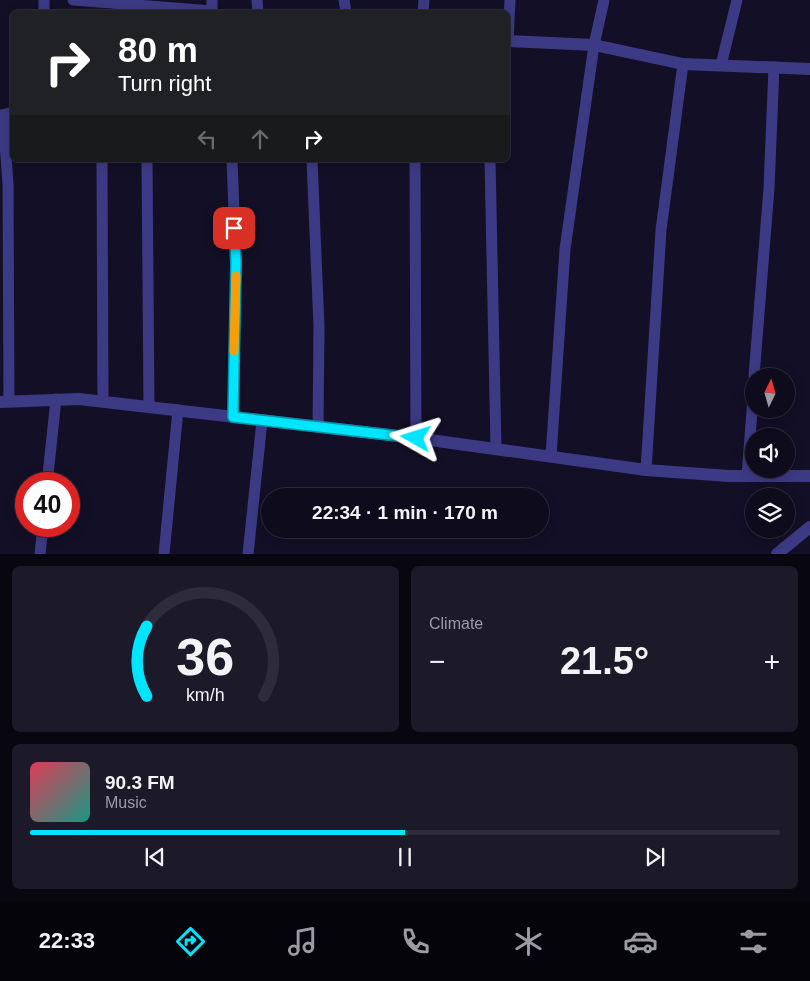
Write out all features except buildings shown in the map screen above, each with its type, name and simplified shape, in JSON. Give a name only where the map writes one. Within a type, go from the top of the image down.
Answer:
[{"type":"street","points":[[73,0],[212,8]]},
{"type":"street","points":[[551,456],[565,249],[594,45],[604,0]]},
{"type":"street","points":[[721,65],[737,0]]},
{"type":"street","points":[[510,42],[594,45],[683,64],[810,69]]},
{"type":"street","points":[[646,470],[662,230],[683,64]]},
{"type":"street","points":[[755,368],[768,188],[774,67]]},
{"type":"street","points":[[5,114],[8,184],[4,401],[79,399],[149,406],[496,448],[646,470],[745,476]]},
{"type":"street","points":[[102,162],[103,402]]},
{"type":"street","points":[[147,162],[149,406]]},
{"type":"street","points":[[232,162],[236,262],[233,417]]},
{"type":"street","points":[[312,162],[319,327],[318,427]]},
{"type":"street","points":[[415,162],[416,438]]},
{"type":"street","points":[[490,162],[496,448]]},
{"type":"street","points":[[48,472],[56,400]]},
{"type":"street","points":[[164,554],[178,410]]},
{"type":"street","points":[[248,554],[262,421]]},
{"type":"street","points":[[795,476],[810,476]]},
{"type":"street","points":[[777,554],[810,527]]},
{"type":"street","points":[[40,554],[42,537]]},
{"type":"slow traffic","points":[[234,351],[236,276]]},
{"type":"route","points":[[234,228],[236,262],[233,417],[416,438]]}]
